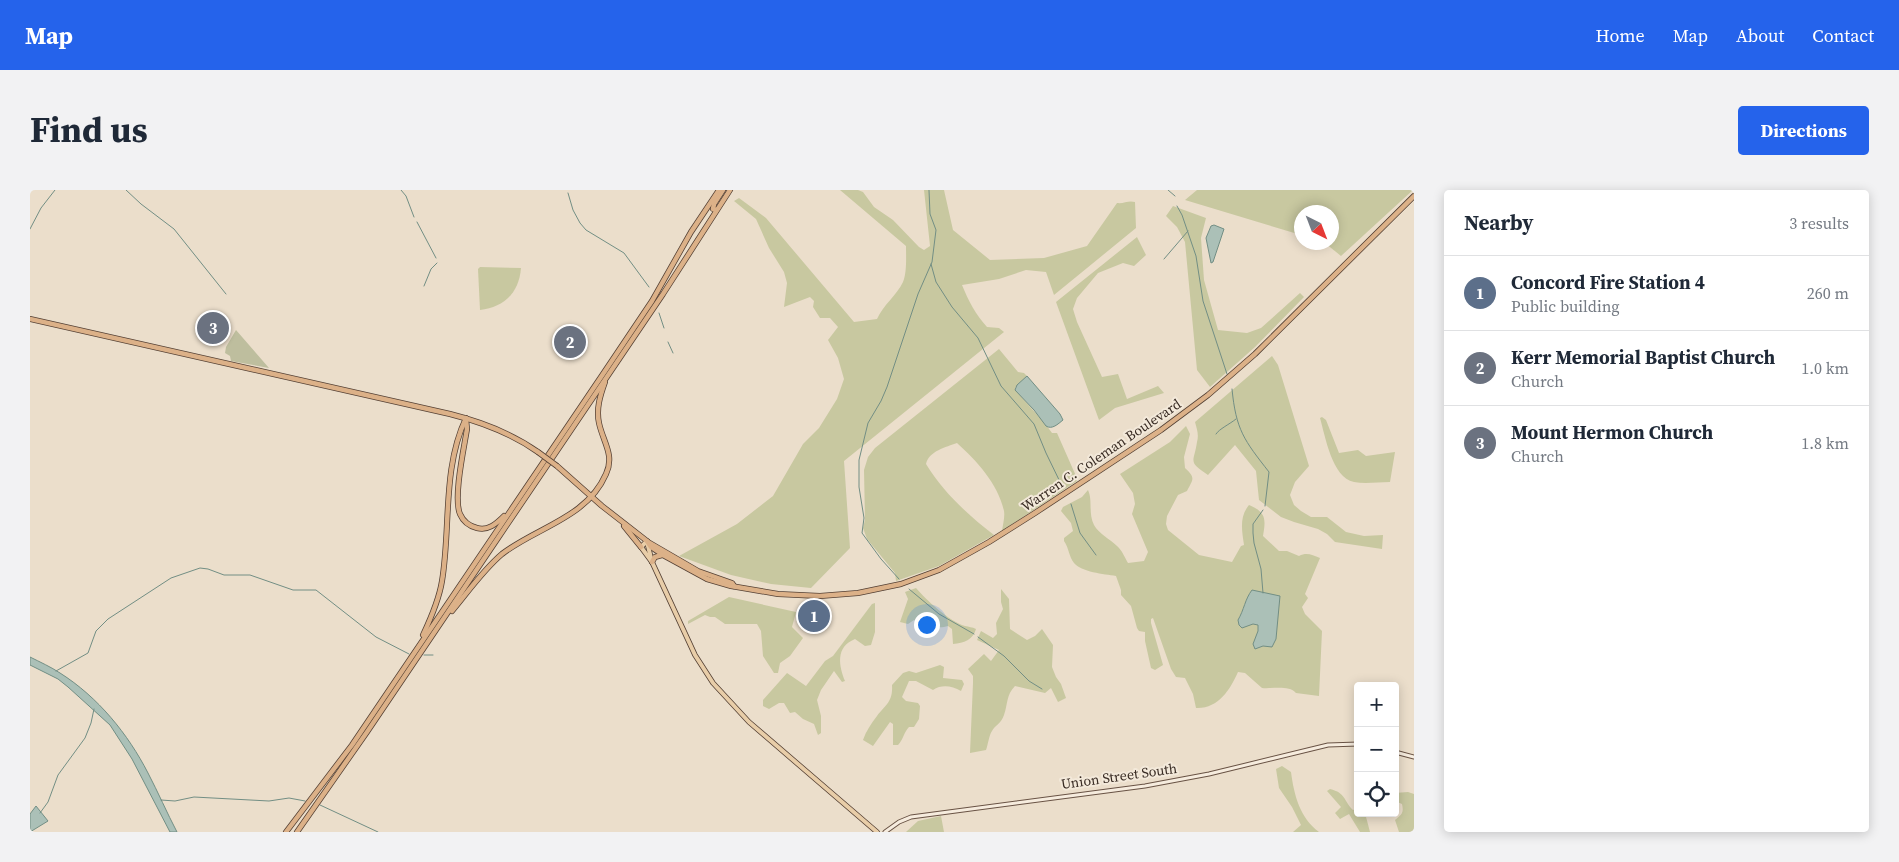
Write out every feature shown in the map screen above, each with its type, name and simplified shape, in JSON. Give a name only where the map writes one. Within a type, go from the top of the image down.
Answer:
[{"type":"highway","points":[[286,832],[347,752],[652,301],[691,232],[719,190]]},
{"type":"highway","points":[[716,210],[713,209],[714,204],[723,190]]},
{"type":"highway","points":[[296,832],[439,626],[730,190]]},
{"type":"highway","name":"Warren C. Coleman Boulevard","points":[[647,541],[651,547],[663,555],[707,579],[778,594],[820,596],[858,593],[923,576],[969,554],[1161,430],[1216,389],[1255,354],[1414,196]]},
{"type":"highway","name":"Warren C. Coleman Boulevard","points":[[30,319],[466,418],[502,431],[538,452],[557,466],[618,519],[647,541],[698,570],[732,583],[734,586]]},
{"type":"highway","points":[[439,626],[500,556],[520,542],[570,516],[591,496],[606,475],[610,460],[608,446],[599,424],[598,415],[600,397],[607,376]]},
{"type":"highway","points":[[466,418],[467,429],[458,500],[460,514],[471,526],[486,528],[498,523],[512,508]]},
{"type":"highway","points":[[416,650],[432,617],[442,582],[450,479],[461,428],[466,418]]},
{"type":"highway","points":[[618,519],[641,547]]},
{"type":"highway","points":[[652,562],[655,557],[663,555]]},
{"type":"main road","points":[[647,541],[641,547],[652,562]]},
{"type":"main road","points":[[647,541],[652,562],[695,655],[713,683],[749,722],[877,832]]},
{"type":"main road","name":"Union Street South","points":[[885,832],[899,822],[911,817],[1145,786],[1209,774],[1328,745],[1354,744]]},
{"type":"main road","points":[[1399,753],[1414,757]]},
{"type":"green space","points":[[840,190],[858,190],[863,192],[874,207],[893,220],[924,250],[930,246],[924,190],[944,190],[953,230],[990,260],[1044,258],[1087,246],[1117,203],[1135,202],[1136,228],[1054,295],[1046,272],[1026,270],[999,279],[962,285],[973,307],[987,327],[999,328],[1004,332],[844,461],[850,548],[811,588],[771,584],[731,575],[679,556],[737,524],[773,496],[803,444],[819,428],[837,399],[844,379],[838,358],[828,340],[838,327],[830,318],[820,318],[813,307],[814,301],[810,297],[784,307],[787,283],[784,272],[769,248],[756,219],[734,201],[739,198],[766,218],[854,322],[877,319],[903,282],[906,269],[906,246]]},
{"type":"green space","points":[[1197,190],[1413,190],[1341,256],[1334,250],[1339,250],[1339,205],[1294,205],[1294,233],[1185,200]]},
{"type":"green space","points":[[1173,206],[1206,218],[1201,238],[1204,280],[1218,330],[1247,333],[1261,328],[1300,293],[1304,297],[1255,347],[1210,387],[1197,370],[1185,242],[1177,227],[1166,216]]},
{"type":"green space","points":[[1137,237],[1146,255],[1134,266],[1123,263],[1098,273],[1077,298],[1073,309],[1102,377],[1118,374],[1127,399],[1158,386],[1164,393],[1115,408],[1099,420],[1056,302]]},
{"type":"green space","points":[[480,267],[521,268],[517,285],[509,297],[496,306],[480,310],[478,269]]},
{"type":"green space","points":[[236,330],[269,368],[231,361],[230,356],[225,353],[226,347]]},
{"type":"green space","points":[[999,349],[1018,372],[1024,373],[1027,376],[1015,388],[1052,433],[1057,433],[1077,481],[1002,531],[1004,511],[997,492],[986,474],[957,443],[939,450],[931,456],[926,464],[933,475],[957,503],[994,535],[939,566],[896,581],[895,573],[867,539],[863,528],[865,520],[864,470],[868,457],[875,448]]},
{"type":"green space","points":[[1272,356],[1278,365],[1309,466],[1295,482],[1290,495],[1294,505],[1311,517],[1327,517],[1346,532],[1364,536],[1383,535],[1382,549],[1335,542],[1318,529],[1281,517],[1259,500],[1256,471],[1235,445],[1208,475],[1194,464],[1198,437],[1195,422]]},
{"type":"green space","points":[[1322,417],[1326,420],[1339,453],[1358,450],[1366,456],[1395,452],[1390,482],[1358,483],[1346,479],[1340,473],[1327,445],[1320,418]]},
{"type":"green space","points":[[1186,426],[1190,434],[1184,457],[1185,468],[1191,474],[1192,479],[1187,491],[1178,495],[1167,516],[1166,524],[1168,530],[1199,555],[1232,562],[1241,546],[1244,545],[1242,519],[1249,505],[1262,513],[1264,521],[1263,536],[1279,551],[1287,551],[1299,556],[1310,554],[1320,558],[1305,594],[1308,598],[1302,607],[1305,614],[1322,631],[1319,696],[1296,693],[1285,688],[1262,688],[1245,673],[1238,672],[1227,692],[1217,702],[1196,708],[1193,694],[1185,678],[1176,677],[1171,669],[1153,618],[1151,623],[1163,665],[1155,670],[1151,668],[1145,632],[1139,631],[1137,628],[1131,606],[1121,595],[1116,576],[1082,569],[1071,558],[1064,538],[1073,531],[1071,523],[1061,511],[1063,507],[1082,497],[1088,490],[1091,516],[1096,528],[1119,548],[1128,563],[1144,561],[1148,552],[1132,514],[1135,504],[1133,493],[1120,474],[1170,442]]},
{"type":"green space","points":[[916,588],[945,615],[965,626],[976,629],[973,636],[964,642],[953,644],[952,629],[948,626],[925,629],[914,620],[908,624],[900,622],[908,599],[905,592]]},
{"type":"green space","points":[[1001,589],[1009,599],[1010,629],[1027,640],[1035,636],[1042,629],[1053,645],[1052,667],[1066,698],[1058,702],[1051,688],[1045,693],[1015,686],[1009,696],[1003,718],[991,733],[986,750],[970,753],[973,676],[968,669],[984,654],[991,661],[999,650],[977,640],[981,631],[993,638],[997,634],[996,623],[1003,609]]},
{"type":"green space","points":[[729,597],[796,612],[792,627],[803,638],[790,656],[780,663],[778,673],[774,673],[763,656],[761,631],[757,624],[725,624],[715,617],[705,615],[688,624],[688,621]]},
{"type":"green space","points":[[875,603],[875,632],[871,645],[865,646],[855,639],[849,642],[841,652],[840,657],[845,681],[842,682],[834,671],[821,690],[817,700],[821,716],[821,733],[818,735],[814,724],[803,719],[795,712],[790,713],[784,703],[779,703],[769,709],[763,706],[763,700],[787,673],[806,686],[825,661],[833,656],[872,604]]},
{"type":"green space","points":[[940,665],[944,667],[943,678],[962,680],[964,684],[961,691],[947,686],[933,690],[916,681],[909,681],[902,697],[906,701],[918,703],[920,706],[919,719],[914,727],[909,727],[898,745],[893,745],[893,724],[890,722],[873,746],[863,740],[871,725],[890,699],[892,685],[903,673],[909,671],[916,673]]},
{"type":"green space","points":[[1282,766],[1291,772],[1299,805],[1307,820],[1319,832],[1293,832],[1301,825],[1279,788],[1276,769]]},
{"type":"green space","points":[[1330,789],[1342,795],[1354,810],[1354,817],[1366,817],[1370,832],[1360,832],[1349,814],[1340,819],[1335,813],[1341,807],[1327,791]]},
{"type":"green space","points":[[1399,793],[1414,794],[1414,832],[1399,832],[1395,820],[1402,813],[1403,807],[1399,803]]},
{"type":"green space","points":[[941,816],[944,832],[906,832],[918,821]]},
{"type":"shaded area","points":[[1214,225],[1224,229],[1213,262],[1211,263],[1206,238],[1211,226]]},
{"type":"shaded area","points":[[1027,376],[1060,414],[1063,420],[1055,426],[1046,426],[1015,390],[1017,385]]},
{"type":"shaded area","points":[[1252,590],[1280,596],[1276,639],[1272,647],[1263,646],[1255,649],[1253,644],[1258,631],[1258,625],[1253,624],[1242,628],[1239,625],[1238,620]]},
{"type":"shaded area","points":[[30,657],[74,683],[111,717],[140,758],[177,832],[170,832],[132,759],[110,725],[58,679],[30,665]]},
{"type":"shaded area","points":[[36,806],[48,821],[30,832],[30,814]]},
{"type":"waterway","points":[[30,229],[41,208],[55,190]]},
{"type":"waterway","points":[[126,190],[174,229],[226,294]]},
{"type":"waterway","points":[[401,190],[406,196],[414,217]]},
{"type":"waterway","points":[[899,579],[862,533],[864,518],[859,487],[859,460],[868,423],[887,387],[918,294],[932,262],[936,230],[930,214],[929,190]]},
{"type":"waterway","points":[[1168,190],[1175,196]]},
{"type":"waterway","points":[[568,193],[573,210],[586,230],[624,253],[649,287]]},
{"type":"waterway","points":[[1177,206],[1196,256],[1203,301],[1227,374]]},
{"type":"waterway","points":[[417,222],[436,258]]},
{"type":"waterway","points":[[1164,259],[1188,231]]},
{"type":"waterway","points":[[424,286],[431,269],[437,263]]},
{"type":"waterway","points":[[931,264],[936,282],[952,307],[978,338],[1001,386],[1034,424],[1063,488]]},
{"type":"waterway","points":[[659,313],[664,328]]},
{"type":"waterway","points":[[668,342],[673,353]]},
{"type":"waterway","points":[[1232,389],[1236,415],[1243,434],[1269,472],[1265,506]]},
{"type":"waterway","points":[[1216,434],[1236,419]]},
{"type":"waterway","points":[[1071,504],[1080,533],[1096,555]]},
{"type":"waterway","points":[[1263,510],[1253,524],[1253,533],[1261,569],[1263,593]]},
{"type":"waterway","points":[[56,671],[88,653],[96,631],[108,619],[171,578],[200,568],[224,575],[250,575],[293,590],[316,590],[376,637],[409,654]]},
{"type":"waterway","points":[[909,589],[939,614],[974,634]]},
{"type":"waterway","points":[[978,637],[1004,656],[1029,681],[1042,689]]},
{"type":"waterway","points":[[424,655],[433,655]]},
{"type":"waterway","points":[[40,813],[48,802],[58,775],[85,738],[94,709]]},
{"type":"waterway","points":[[161,800],[175,801],[194,797],[269,801],[289,798],[305,801]]},
{"type":"waterway","points":[[320,805],[378,832]]},
{"type":"place","name":"Mount Hermon Church","points":[[213,328]]},
{"type":"place","name":"Kerr Memorial Baptist Church","points":[[570,342]]},
{"type":"place","name":"Concord Fire Station 4","points":[[814,616]]}]
